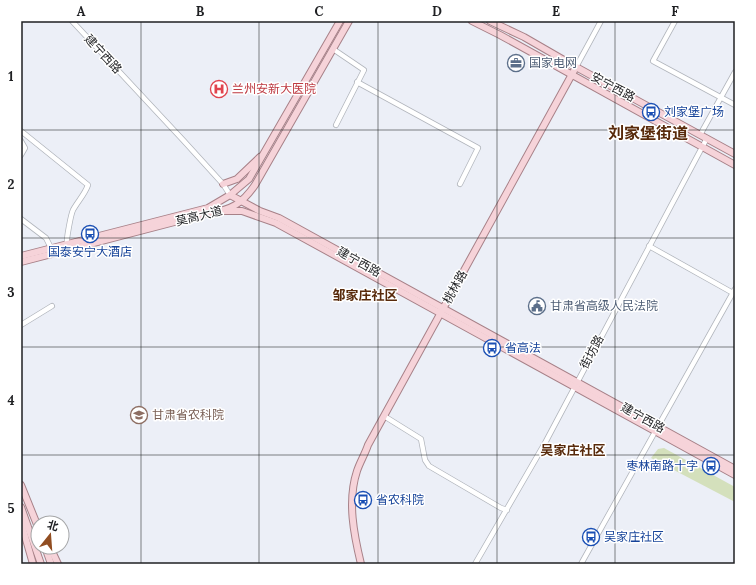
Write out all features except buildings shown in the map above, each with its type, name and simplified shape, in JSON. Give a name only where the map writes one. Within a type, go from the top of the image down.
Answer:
[{"type":"main road","name":"莫高大道","points":[[21,256],[208,208],[230,195],[250,179],[340,21]]},
{"type":"main road","name":"莫高大道","points":[[21,262],[209,213],[224,211],[239,203],[255,185],[349,21]]},
{"type":"main road","points":[[472,21],[735,165]]},
{"type":"main road","name":"安宁西路","points":[[490,21],[524,37],[735,154]]},
{"type":"main road","name":"桃林路","points":[[361,564],[353,531],[353,497],[357,472],[384,416],[576,67]]},
{"type":"main road","points":[[223,184],[236,179],[264,153]]},
{"type":"main road","points":[[230,195],[239,203],[242,211]]},
{"type":"main road","name":"建宁西路","points":[[239,203],[279,218],[576,384],[735,469]]},
{"type":"main road","name":"建宁西路","points":[[224,211],[242,211],[276,223],[442,310]]},
{"type":"main road","name":"建宁西路","points":[[657,428],[735,475]]},
{"type":"main road","points":[[21,485],[34,515]]},
{"type":"main road","points":[[21,508],[41,564]]},
{"type":"main road","points":[[21,522],[33,564]]},
{"type":"street","name":"建宁西路","points":[[72,21],[223,184],[230,195]]},
{"type":"street","name":"桃林路","points":[[576,67],[601,21]]},
{"type":"street","points":[[675,21],[653,61],[735,105]]},
{"type":"street","points":[[333,49],[364,70],[336,125]]},
{"type":"street","points":[[700,135],[735,72]]},
{"type":"street","points":[[357,82],[478,148],[460,184]]},
{"type":"street","points":[[21,131],[88,185],[72,212],[71,224],[66,238],[67,244]]},
{"type":"street","name":"街坊路","points":[[475,564],[541,449],[707,138]]},
{"type":"street","points":[[21,141],[25,148],[21,155]]},
{"type":"street","points":[[21,219],[46,238],[51,248]]},
{"type":"street","points":[[581,564],[734,291],[649,246]]},
{"type":"street","points":[[21,325],[52,306]]},
{"type":"street","points":[[384,416],[421,439],[425,460],[429,466],[501,508],[507,510]]},
{"type":"green space","points":[[664,448],[735,487],[735,502],[651,458],[658,449]]},
{"type":"place","name":"国家电网","points":[[516,63]]},
{"type":"place","name":"兰州安新大医院","points":[[219,89]]},
{"type":"place","name":"刘家堡广场","points":[[651,112]]},
{"type":"place","name":"国泰安宁大酒店","points":[[90,234]]},
{"type":"place","name":"甘肃省高级人民法院","points":[[537,306]]},
{"type":"place","name":"省高法","points":[[492,348]]},
{"type":"place","name":"甘肃省农科院","points":[[139,415]]},
{"type":"place","name":"枣林南路十字","points":[[711,466]]},
{"type":"place","name":"省农科院","points":[[363,500]]},
{"type":"place","name":"吴家庄社区","points":[[591,537]]},
{"type":"district","name":"刘家堡街道","points":[[648,133]]},
{"type":"district","name":"邹家庄社区","points":[[365,295]]},
{"type":"district","name":"吴家庄社区","points":[[573,450]]}]
